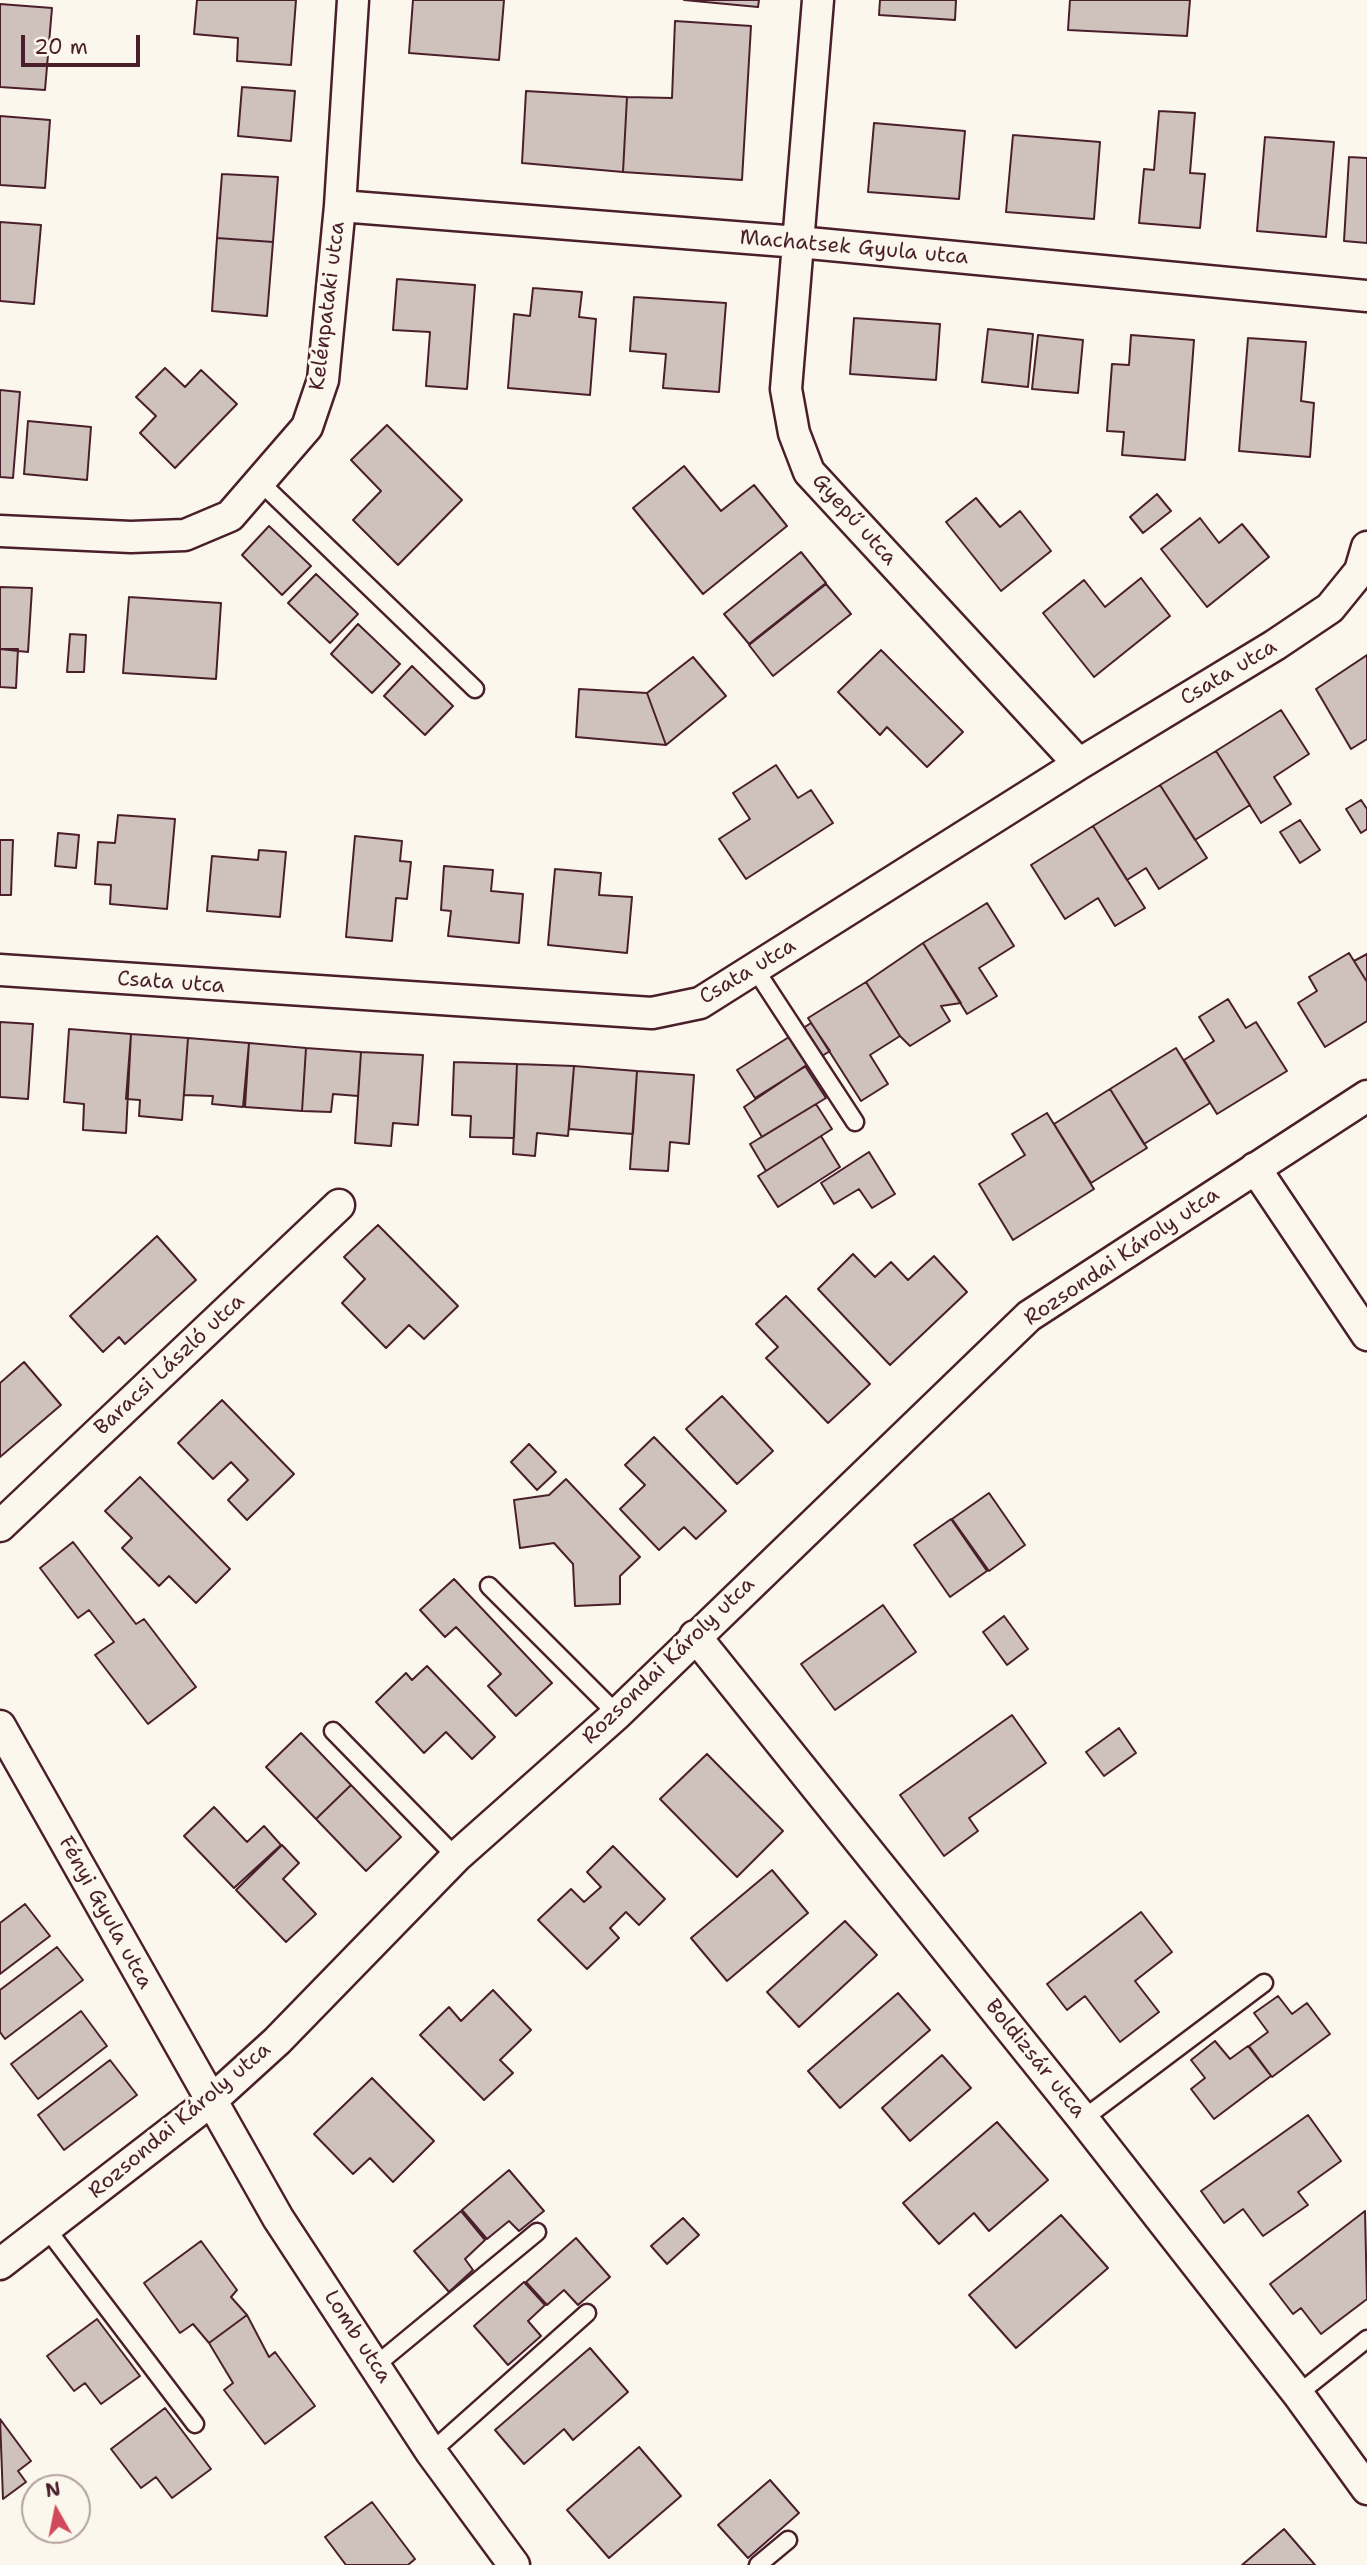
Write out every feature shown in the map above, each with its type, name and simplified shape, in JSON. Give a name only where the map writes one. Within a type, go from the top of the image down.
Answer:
[{"type":"street","name":"Kelénpataki utca","points":[[0,531],[131,537],[185,535],[230,516],[307,427],[323,380],[340,206],[353,0]]},
{"type":"street","name":"Gyepű utca","points":[[818,0],[786,389],[794,433],[809,472],[1079,765]]},
{"type":"street","name":"Machatsek Gyula utca","points":[[340,206],[798,242],[1367,296]]},
{"type":"street","name":"Csata utca","points":[[0,970],[652,1013],[700,1003],[1275,645],[1330,608],[1360,571],[1367,547]]},
{"type":"street","name":"Rozsondai Károly utca","points":[[0,2264],[211,2101],[277,2041],[456,1857],[617,1714],[1029,1316],[1367,1096]]},
{"type":"street","points":[[1255,1168],[1367,1335]]},
{"type":"street","name":"Baracsi László utca","points":[[0,1526],[340,1205]]},
{"type":"street","name":"Boldizsár utca","points":[[695,1636],[1083,2119],[1298,2394],[1367,2489]]},
{"type":"street","name":"Fényi Gyula utca","points":[[0,1726],[211,2101]]},
{"type":"street","name":"Lomb utca","points":[[211,2101],[278,2218],[431,2452],[514,2565]]},
{"type":"lane","points":[[261,483],[475,689]]},
{"type":"lane","points":[[755,969],[855,1122]]},
{"type":"lane","points":[[489,1586],[617,1714]]},
{"type":"lane","points":[[332,1731],[456,1857]]},
{"type":"lane","points":[[1083,2119],[1264,1983]]},
{"type":"lane","points":[[47,2229],[195,2424]]},
{"type":"lane","points":[[376,2365],[537,2232]]},
{"type":"lane","points":[[431,2452],[587,2313]]},
{"type":"lane","points":[[1298,2394],[1367,2339]]},
{"type":"lane","points":[[758,2565],[788,2540]]},
{"type":"building","points":[[197,0],[296,0],[291,65],[237,61],[238,38],[194,34]]},
{"type":"building","points":[[413,0],[504,0],[499,60],[409,53]]},
{"type":"building","points":[[684,0],[759,0],[758,7]]},
{"type":"building","points":[[880,0],[956,0],[955,20],[879,15]]},
{"type":"building","points":[[1070,0],[1190,0],[1187,36],[1068,30]]},
{"type":"building","points":[[0,4],[52,8],[45,90],[0,87]]},
{"type":"building","points":[[675,21],[751,26],[742,180],[623,172],[627,97],[672,98]]},
{"type":"building","points":[[242,87],[295,91],[291,141],[238,136]]},
{"type":"building","points":[[526,91],[627,97],[623,172],[522,163]]},
{"type":"building","points":[[1159,111],[1195,113],[1190,173],[1205,174],[1200,228],[1139,223],[1144,169],[1154,170]]},
{"type":"building","points":[[0,116],[50,120],[45,188],[0,185]]},
{"type":"building","points":[[874,123],[965,131],[959,199],[868,192]]},
{"type":"building","points":[[1013,135],[1100,142],[1094,219],[1006,212]]},
{"type":"building","points":[[1265,137],[1334,142],[1326,237],[1257,231]]},
{"type":"building","points":[[1349,157],[1367,158],[1367,243],[1344,241]]},
{"type":"building","points":[[222,174],[278,177],[273,242],[217,238]]},
{"type":"building","points":[[0,222],[41,225],[34,304],[0,301]]},
{"type":"building","points":[[217,238],[273,242],[267,316],[212,311]]},
{"type":"building","points":[[397,279],[475,285],[467,389],[426,386],[430,332],[393,330]]},
{"type":"building","points":[[533,288],[582,292],[579,317],[596,319],[590,395],[508,388],[514,314],[530,316]]},
{"type":"building","points":[[634,297],[726,303],[719,392],[663,388],[666,354],[630,351]]},
{"type":"building","points":[[854,318],[940,324],[936,380],[850,374]]},
{"type":"building","points":[[988,329],[1033,334],[1028,387],[982,382]]},
{"type":"building","points":[[1038,335],[1083,340],[1078,393],[1032,389]]},
{"type":"building","points":[[1131,335],[1194,340],[1185,460],[1122,455],[1124,432],[1107,431],[1112,364],[1129,365]]},
{"type":"building","points":[[1248,338],[1306,342],[1301,401],[1314,403],[1310,457],[1239,451]]},
{"type":"building","points":[[165,368],[185,387],[201,370],[237,404],[175,468],[140,433],[156,416],[136,397]]},
{"type":"building","points":[[0,390],[20,392],[13,478],[0,477]]},
{"type":"building","points":[[28,421],[91,427],[87,480],[24,474]]},
{"type":"building","points":[[387,425],[462,500],[398,565],[353,520],[381,491],[351,460]]},
{"type":"building","points":[[684,466],[721,511],[754,485],[787,526],[703,594],[633,508]]},
{"type":"building","points":[[1157,494],[1171,511],[1143,533],[1130,517]]},
{"type":"building","points":[[976,498],[1000,527],[1020,511],[1051,551],[1001,591],[946,522]]},
{"type":"building","points":[[1200,518],[1219,543],[1242,524],[1269,557],[1207,607],[1161,549]]},
{"type":"building","points":[[269,526],[311,566],[282,595],[242,555]]},
{"type":"building","points":[[801,552],[826,583],[749,644],[724,614]]},
{"type":"building","points":[[316,574],[358,614],[330,643],[288,603]]},
{"type":"building","points":[[1141,578],[1170,616],[1094,677],[1043,613],[1084,580],[1105,607]]},
{"type":"building","points":[[826,584],[851,614],[773,676],[749,645]]},
{"type":"building","points":[[0,587],[32,588],[28,652],[0,649]]},
{"type":"building","points":[[129,597],[221,603],[216,679],[123,673]]},
{"type":"building","points":[[358,624],[400,664],[372,693],[331,654]]},
{"type":"building","points":[[70,634],[86,635],[84,672],[67,672]]},
{"type":"building","points":[[0,649],[18,649],[16,688],[0,687]]},
{"type":"building","points":[[881,650],[963,732],[927,767],[887,727],[880,735],[838,692]]},
{"type":"building","points":[[1367,655],[1367,739],[1351,749],[1316,689]]},
{"type":"building","points":[[693,657],[726,696],[666,745],[647,693]]},
{"type":"building","points":[[412,666],[453,706],[425,735],[384,696]]},
{"type":"building","points":[[579,689],[647,693],[666,745],[576,737]]},
{"type":"building","points":[[1281,710],[1309,754],[1274,777],[1291,804],[1261,823],[1216,751]]},
{"type":"building","points":[[1216,751],[1250,805],[1195,840],[1160,785]]},
{"type":"building","points":[[776,765],[798,798],[811,790],[833,823],[746,879],[719,839],[750,819],[733,793]]},
{"type":"building","points":[[1160,785],[1207,858],[1159,889],[1146,868],[1127,880],[1093,826]]},
{"type":"building","points":[[1361,800],[1367,809],[1367,829],[1361,833],[1346,809]]},
{"type":"building","points":[[118,815],[175,819],[167,909],[110,904],[111,885],[95,884],[98,842],[115,843]]},
{"type":"building","points":[[1300,820],[1320,850],[1300,863],[1280,832]]},
{"type":"building","points":[[1093,826],[1145,908],[1115,926],[1098,898],[1065,919],[1031,865]]},
{"type":"building","points":[[58,833],[79,835],[76,868],[55,866]]},
{"type":"building","points":[[355,836],[402,841],[400,861],[411,862],[407,899],[396,898],[392,941],[346,937]]},
{"type":"building","points":[[0,840],[13,840],[11,895],[0,895]]},
{"type":"building","points":[[259,850],[286,852],[280,917],[207,911],[212,856],[258,860]]},
{"type":"building","points":[[444,866],[493,870],[491,891],[523,894],[519,943],[448,936],[451,911],[441,910]]},
{"type":"building","points":[[555,869],[601,873],[599,895],[632,897],[627,953],[548,945]]},
{"type":"building","points":[[987,903],[1014,946],[979,968],[997,996],[967,1014],[923,943]]},
{"type":"building","points":[[923,943],[961,1003],[941,1006],[950,1021],[910,1046],[900,1036],[866,982]]},
{"type":"building","points":[[1349,953],[1367,982],[1367,1021],[1325,1047],[1298,1003],[1317,991],[1309,977]]},
{"type":"building","points":[[1367,954],[1367,982],[1354,961]]},
{"type":"building","points":[[866,982],[900,1036],[870,1055],[888,1084],[861,1101],[808,1018]]},
{"type":"building","points":[[1228,999],[1246,1028],[1256,1022],[1287,1071],[1217,1114],[1184,1060],[1214,1041],[1199,1017]]},
{"type":"building","points":[[0,1022],[33,1024],[28,1099],[0,1097]]},
{"type":"building","points":[[811,1023],[830,1051],[755,1098],[737,1070]]},
{"type":"building","points":[[69,1029],[131,1034],[126,1133],[83,1130],[84,1104],[64,1102]]},
{"type":"building","points":[[131,1034],[188,1038],[182,1120],[139,1116],[140,1100],[126,1099]]},
{"type":"building","points":[[188,1038],[249,1043],[243,1107],[212,1104],[213,1096],[184,1095]]},
{"type":"building","points":[[249,1043],[306,1048],[302,1111],[245,1107]]},
{"type":"building","points":[[306,1048],[361,1052],[358,1096],[333,1094],[331,1112],[302,1111]]},
{"type":"building","points":[[1176,1048],[1210,1103],[1144,1144],[1110,1089]]},
{"type":"building","points":[[361,1052],[423,1055],[418,1125],[393,1123],[391,1146],[355,1143]]},
{"type":"building","points":[[454,1062],[517,1064],[514,1138],[470,1137],[471,1116],[452,1115]]},
{"type":"building","points":[[517,1064],[574,1066],[568,1136],[537,1133],[535,1156],[513,1154]]},
{"type":"building","points":[[574,1066],[637,1071],[633,1134],[569,1129]]},
{"type":"building","points":[[805,1066],[826,1098],[762,1137],[744,1107]]},
{"type":"building","points":[[637,1071],[694,1075],[689,1144],[670,1142],[668,1171],[630,1169]]},
{"type":"building","points":[[1110,1089],[1147,1148],[1091,1183],[1054,1124]]},
{"type":"building","points":[[816,1104],[832,1129],[766,1171],[750,1144]]},
{"type":"building","points":[[1047,1113],[1094,1189],[1013,1240],[979,1184],[1025,1155],[1012,1134]]},
{"type":"building","points":[[821,1136],[840,1167],[778,1207],[758,1176]]},
{"type":"building","points":[[869,1152],[895,1194],[872,1208],[859,1189],[834,1204],[821,1183]]},
{"type":"building","points":[[378,1225],[458,1306],[424,1339],[409,1325],[386,1348],[342,1303],[365,1279],[344,1257]]},
{"type":"building","points":[[157,1236],[196,1280],[125,1344],[119,1337],[103,1352],[70,1316]]},
{"type":"building","points":[[853,1254],[875,1277],[891,1262],[908,1280],[934,1256],[967,1292],[890,1365],[818,1289]]},
{"type":"building","points":[[786,1296],[870,1384],[828,1423],[766,1358],[778,1347],[756,1324]]},
{"type":"building","points":[[24,1362],[61,1405],[0,1457],[0,1383]]},
{"type":"building","points":[[722,1396],[773,1451],[737,1484],[686,1429]]},
{"type":"building","points":[[222,1400],[294,1474],[247,1520],[228,1500],[248,1480],[231,1462],[213,1479],[178,1443]]},
{"type":"building","points":[[654,1437],[726,1511],[696,1539],[684,1527],[659,1550],[620,1509],[645,1485],[625,1465]]},
{"type":"building","points":[[529,1444],[556,1472],[537,1490],[511,1462]]},
{"type":"building","points":[[140,1477],[230,1569],[196,1603],[169,1576],[159,1586],[122,1548],[132,1538],[105,1511]]},
{"type":"building","points":[[566,1479],[640,1557],[620,1576],[620,1604],[575,1606],[573,1564],[554,1543],[520,1548],[514,1500],[549,1495]]},
{"type":"building","points":[[989,1493],[1025,1545],[989,1571],[952,1519]]},
{"type":"building","points":[[951,1519],[987,1571],[950,1597],[914,1545]]},
{"type":"building","points":[[73,1542],[136,1624],[144,1619],[196,1687],[148,1724],[95,1655],[114,1642],[89,1610],[78,1618],[40,1568]]},
{"type":"building","points":[[454,1579],[552,1683],[516,1716],[488,1686],[501,1674],[456,1627],[445,1637],[420,1610]]},
{"type":"building","points":[[883,1605],[916,1652],[835,1710],[801,1664]]},
{"type":"building","points":[[1004,1616],[1028,1649],[1007,1665],[983,1632]]},
{"type":"building","points":[[427,1666],[495,1737],[472,1759],[446,1732],[424,1753],[376,1702],[406,1673],[412,1680]]},
{"type":"building","points":[[1012,1715],[1046,1763],[969,1818],[978,1831],[944,1856],[900,1795]]},
{"type":"building","points":[[1119,1728],[1136,1753],[1104,1776],[1086,1752]]},
{"type":"building","points":[[301,1733],[351,1785],[316,1819],[266,1767]]},
{"type":"building","points":[[707,1754],[783,1831],[737,1877],[660,1799]]},
{"type":"building","points":[[351,1785],[401,1837],[366,1871],[316,1819]]},
{"type":"building","points":[[214,1807],[247,1842],[264,1826],[281,1845],[234,1888],[184,1836]]},
{"type":"building","points":[[282,1845],[299,1863],[283,1879],[316,1914],[286,1942],[236,1890]]},
{"type":"building","points":[[613,1846],[665,1899],[639,1925],[626,1912],[610,1928],[619,1938],[587,1969],[538,1920],[571,1889],[584,1902],[601,1887],[587,1872]]},
{"type":"building","points":[[772,1870],[808,1913],[727,1981],[691,1938]]},
{"type":"building","points":[[25,1904],[50,1936],[0,1974],[0,1923]]},
{"type":"building","points":[[1141,1912],[1172,1952],[1135,1981],[1159,2012],[1120,2042],[1085,1996],[1067,2010],[1047,1984]]},
{"type":"building","points":[[845,1921],[877,1955],[799,2027],[767,1992]]},
{"type":"building","points":[[57,1947],[83,1980],[5,2039],[0,2032],[0,1990]]},
{"type":"building","points":[[493,1990],[531,2030],[500,2060],[513,2073],[484,2100],[420,2035],[449,2007],[461,2021]]},
{"type":"building","points":[[898,1993],[930,2030],[840,2108],[808,2071]]},
{"type":"building","points":[[1278,1996],[1292,2014],[1307,2003],[1330,2034],[1272,2077],[1249,2046],[1268,2032],[1254,2013]]},
{"type":"building","points":[[81,2011],[107,2046],[38,2099],[11,2064]]},
{"type":"building","points":[[1215,2041],[1230,2059],[1248,2046],[1271,2076],[1214,2119],[1191,2089],[1205,2078],[1191,2060]]},
{"type":"building","points":[[942,2055],[971,2088],[910,2141],[882,2108]]},
{"type":"building","points":[[110,2060],[137,2095],[64,2150],[38,2115]]},
{"type":"building","points":[[372,2078],[434,2141],[393,2182],[370,2158],[353,2174],[314,2134]]},
{"type":"building","points":[[1308,2115],[1341,2161],[1298,2192],[1308,2205],[1263,2236],[1243,2209],[1224,2223],[1201,2191]]},
{"type":"building","points":[[997,2122],[1048,2180],[989,2231],[974,2213],[939,2244],[903,2203]]},
{"type":"building","points":[[509,2170],[544,2211],[519,2231],[509,2221],[487,2239],[462,2210]]},
{"type":"building","points":[[461,2211],[485,2240],[465,2259],[473,2270],[449,2292],[414,2251]]},
{"type":"building","points":[[1365,2211],[1367,2299],[1321,2334],[1301,2308],[1293,2314],[1270,2284]]},
{"type":"building","points":[[1061,2215],[1108,2268],[1016,2348],[969,2295]]},
{"type":"building","points":[[683,2218],[699,2235],[667,2264],[651,2246]]},
{"type":"building","points":[[576,2238],[610,2277],[578,2305],[564,2290],[547,2305],[526,2282]]},
{"type":"building","points":[[201,2241],[237,2290],[231,2297],[247,2315],[209,2343],[193,2324],[180,2333],[144,2283]]},
{"type":"building","points":[[524,2282],[545,2305],[528,2321],[541,2336],[508,2365],[474,2326]]},
{"type":"building","points":[[247,2315],[269,2357],[275,2352],[315,2406],[265,2444],[224,2390],[233,2383],[209,2343]]},
{"type":"building","points":[[97,2319],[140,2376],[101,2404],[85,2383],[74,2391],[47,2356]]},
{"type":"building","points":[[590,2348],[628,2392],[573,2440],[564,2429],[524,2464],[495,2430]]},
{"type":"building","points":[[165,2408],[211,2469],[172,2498],[156,2477],[141,2488],[111,2449]]},
{"type":"building","points":[[0,2419],[31,2461],[18,2471],[21,2475],[21,2486],[3,2499]]},
{"type":"building","points":[[639,2447],[681,2496],[609,2558],[567,2510]]},
{"type":"building","points":[[770,2480],[799,2513],[748,2558],[718,2525]]},
{"type":"building","points":[[372,2502],[415,2559],[408,2565],[346,2565],[325,2537]]},
{"type":"building","points":[[1284,2529],[1315,2565],[1242,2565]]}]
